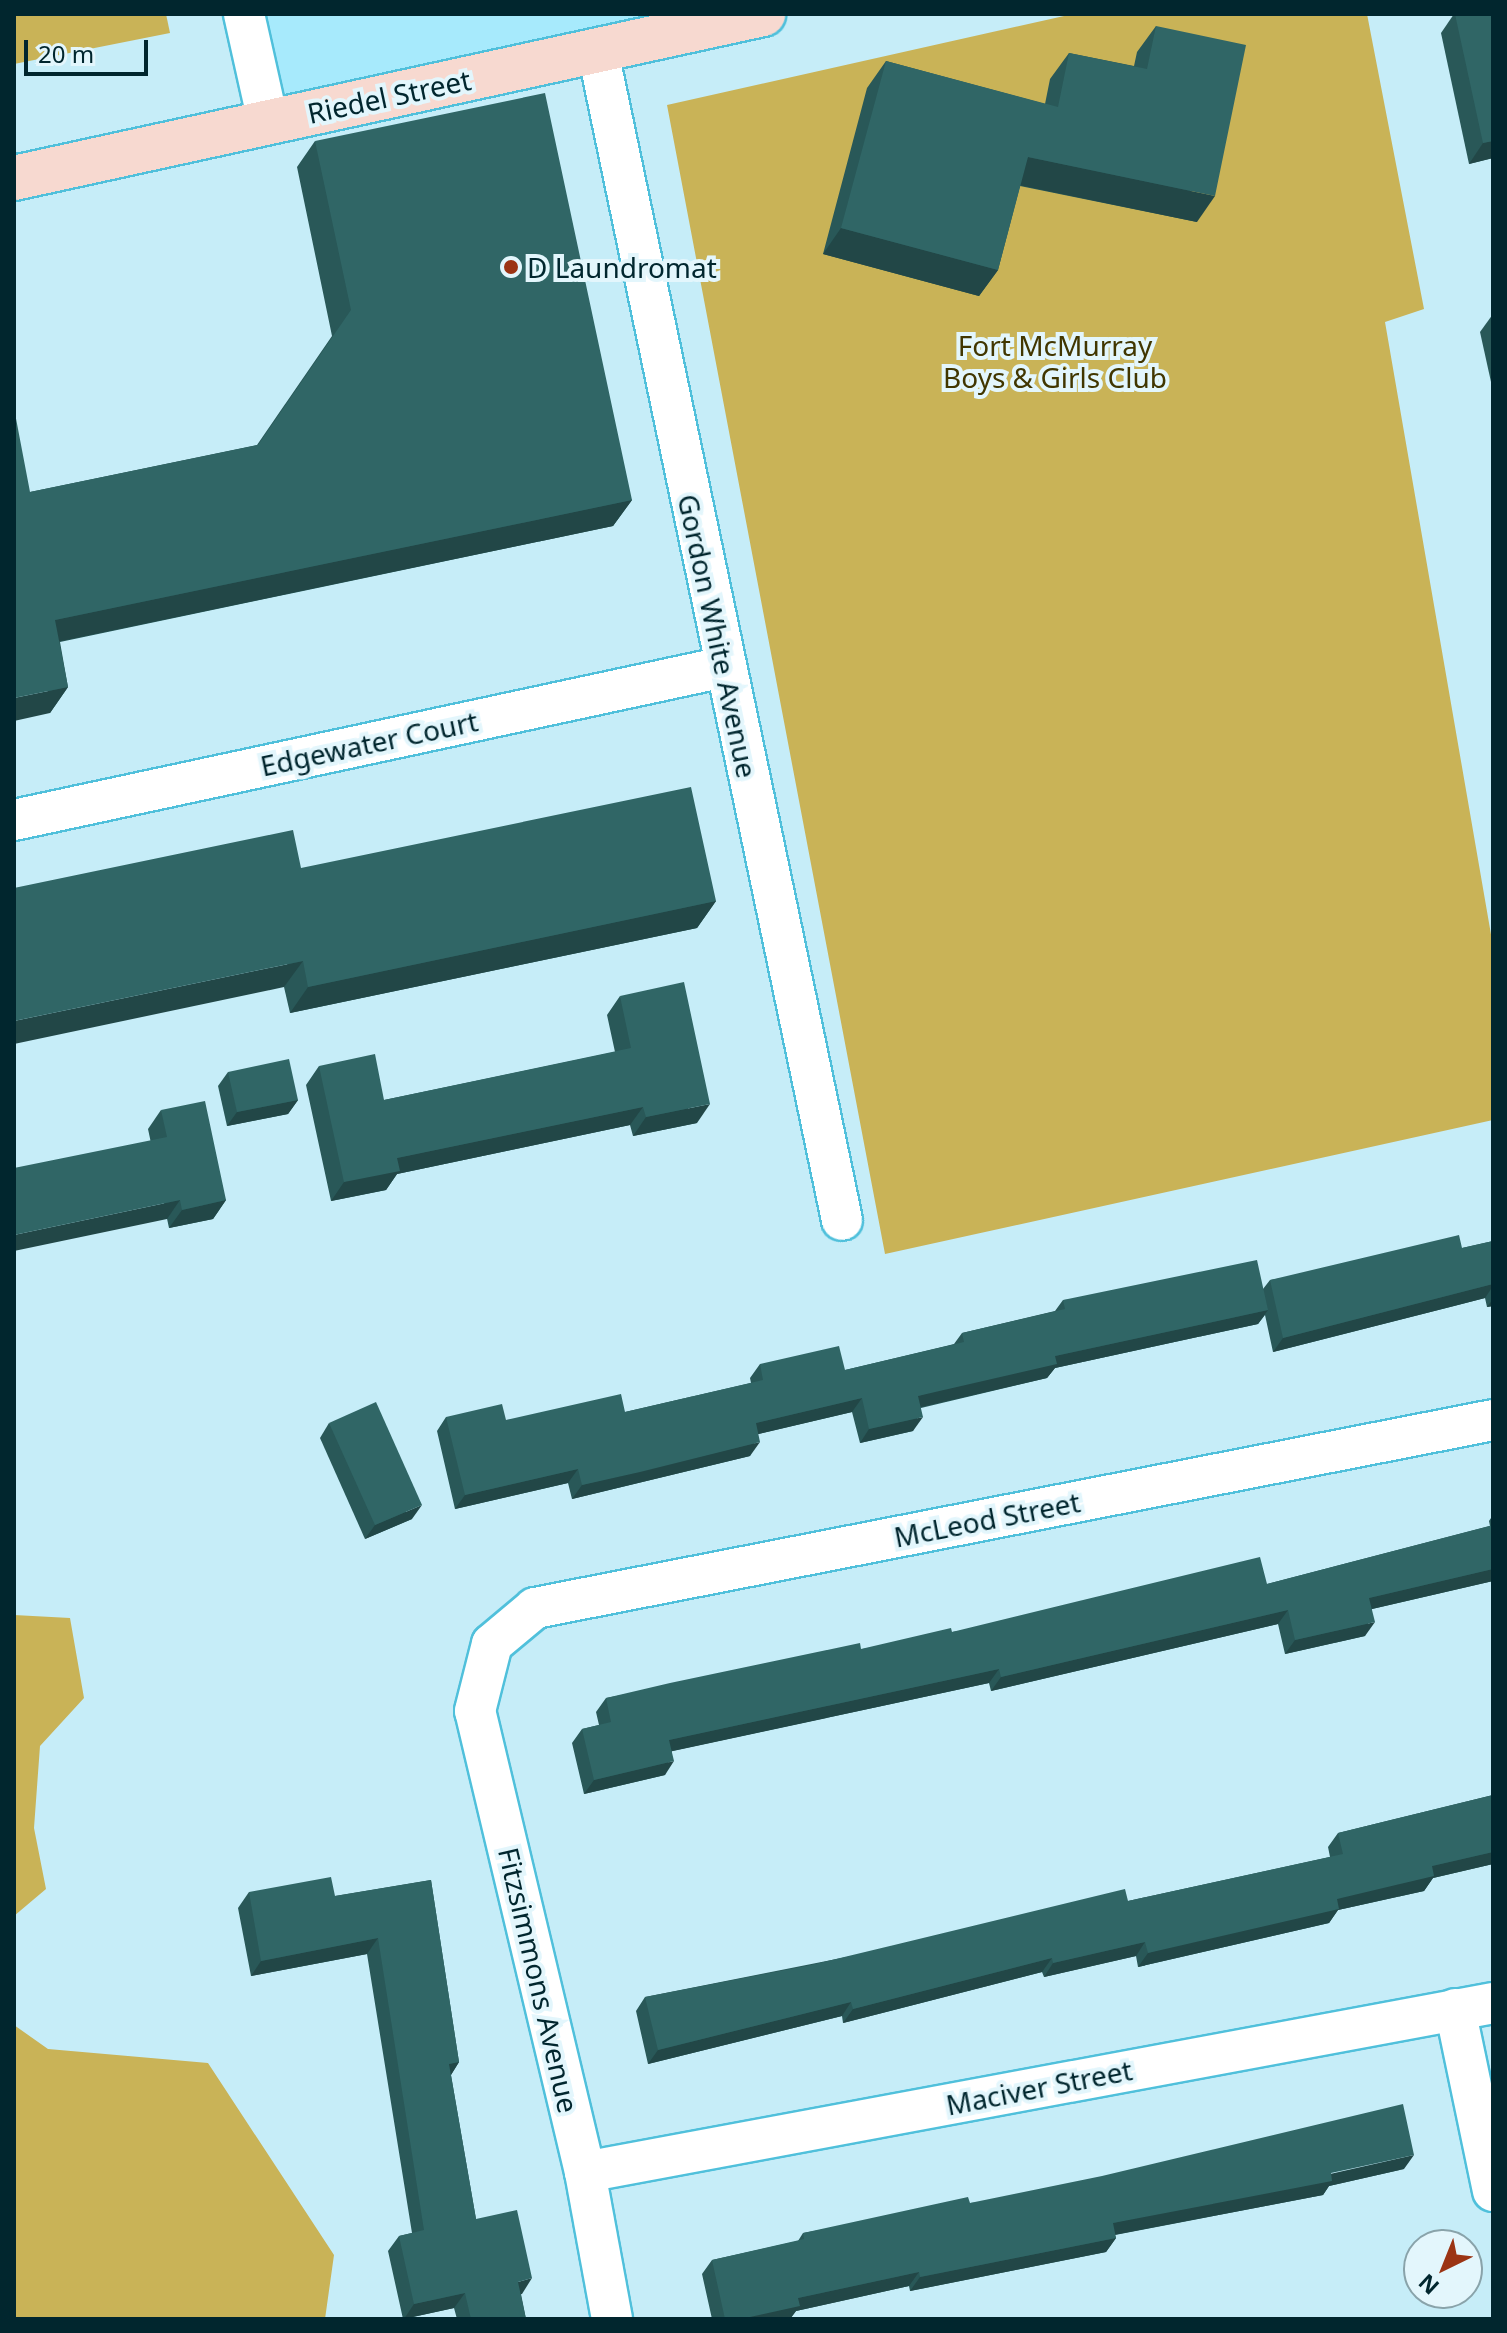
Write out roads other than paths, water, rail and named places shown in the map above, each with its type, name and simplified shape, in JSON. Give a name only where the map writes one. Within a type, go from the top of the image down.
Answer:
[{"type":"street","points":[[244,14],[268,121]]},
{"type":"street","name":"Riedel Street","points":[[14,178],[763,14]]},
{"type":"street","name":"Gordon White Avenue","points":[[598,52],[724,667],[842,1220]]},
{"type":"street","name":"Edgewater Court","points":[[14,820],[724,667]]},
{"type":"street","name":"McLeod Street","points":[[492,1644],[535,1608],[1493,1420]]},
{"type":"street","name":"Fitzsimmons Avenue","points":[[492,1644],[475,1711],[585,2172],[612,2319]]},
{"type":"street","points":[[1474,2006],[1493,2191]]},
{"type":"street","name":"Maciver Street","points":[[585,2172],[1474,2006]]},
{"type":"place","name":"D Laundromat","points":[[511,267]]},
{"type":"park label","name":"Fort McMurray Boys & Girls Club","points":[[1055,361]]}]
